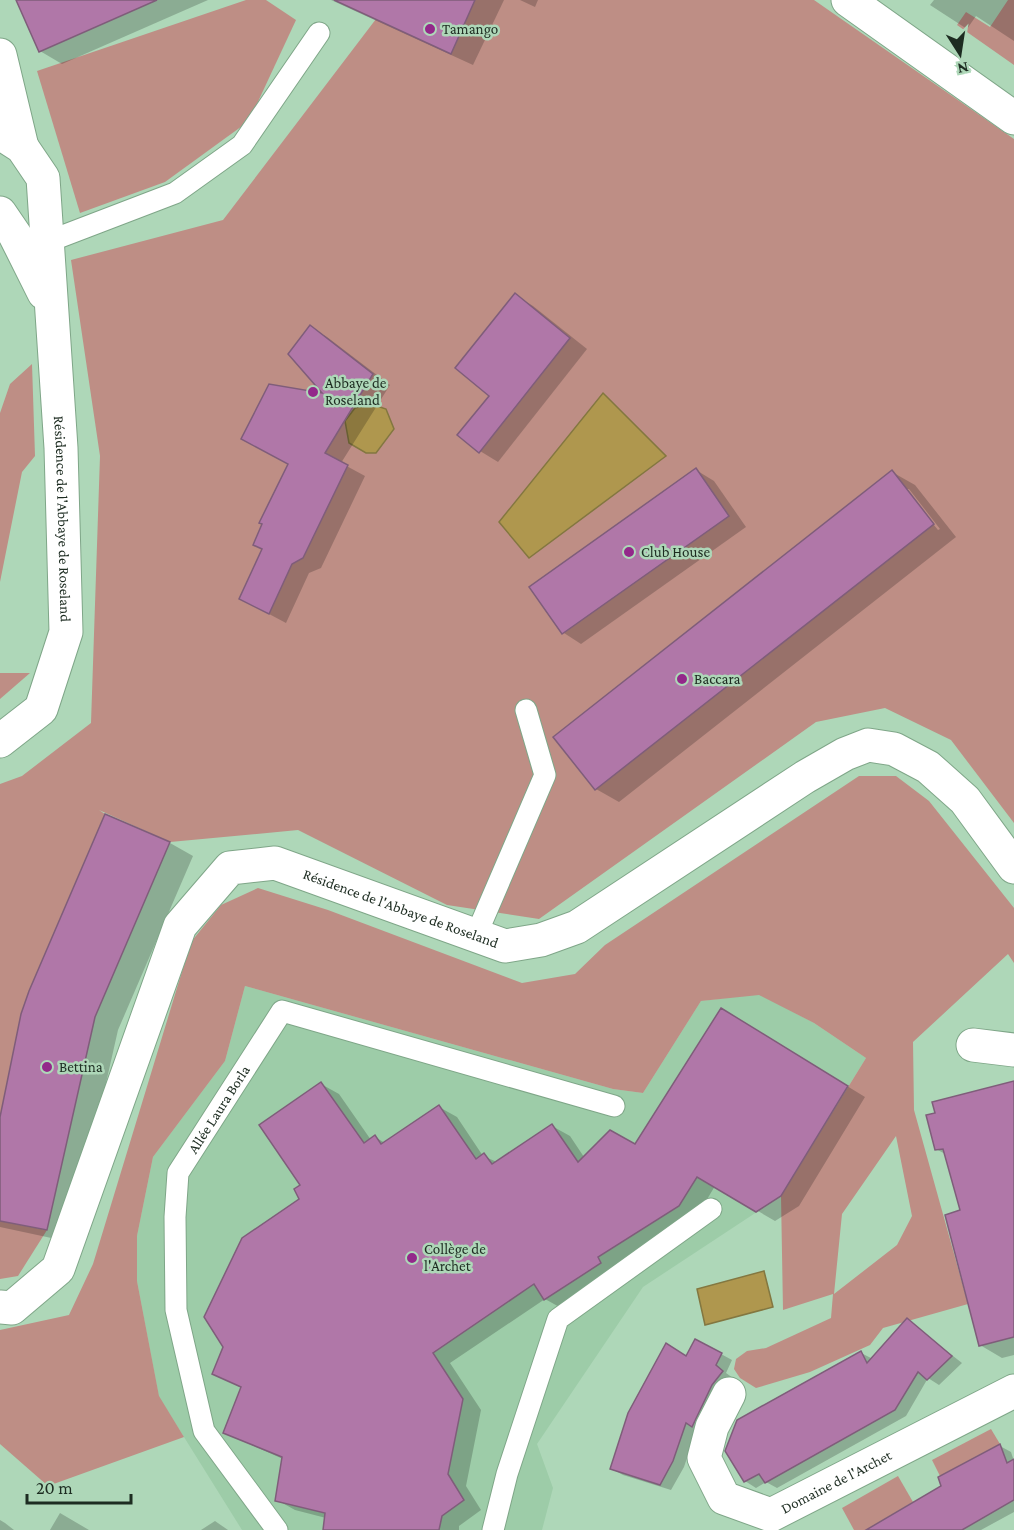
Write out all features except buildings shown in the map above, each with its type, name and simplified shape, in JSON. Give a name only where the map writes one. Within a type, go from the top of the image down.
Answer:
[{"type":"street","points":[[848,0],[1014,118]]},
{"type":"street","points":[[0,55],[11,140]]},
{"type":"street","name":"Résidence de l'Abbaye de Roseland","points":[[0,741],[41,709],[66,632],[61,448],[43,178],[11,140]]},
{"type":"street","name":"Résidence de l'Abbaye de Roseland","points":[[0,213],[15,235],[52,308]]},
{"type":"street","name":"Résidence de l'Abbaye de Roseland","points":[[0,1307],[12,1308],[58,1269],[180,926],[230,868],[275,863],[364,897],[477,933],[505,945],[541,940],[577,927],[805,777],[845,754],[868,745],[894,749],[928,767],[965,800],[1014,867]]},
{"type":"street","points":[[972,1045],[1014,1050]]},
{"type":"street","name":"Domaine de l'Archet","points":[[729,1394],[712,1427],[704,1458],[724,1498],[771,1515],[1014,1391]]},
{"type":"lane","points":[[47,242],[175,193],[242,145],[319,33]]},
{"type":"lane","points":[[477,933],[545,775],[526,710]]},
{"type":"lane","name":"Allée Laura Borla","points":[[278,1530],[204,1431],[176,1310],[175,1217],[178,1173],[282,1011],[614,1106]]},
{"type":"lane","points":[[493,1530],[507,1474],[558,1319],[711,1209]]},
{"type":"shaded area","points":[[246,0],[266,0],[296,20],[249,121],[165,182],[80,213],[37,71]]},
{"type":"shaded area","points":[[475,0],[814,0],[1014,139],[1014,823],[951,740],[885,708],[816,722],[539,919],[447,905],[298,830],[170,842],[99,810],[105,814],[29,991],[0,1117],[0,784],[22,776],[91,723],[100,456],[71,260],[223,220],[376,19],[450,53]]},
{"type":"shaded area","points":[[1008,0],[1014,0],[1014,65],[957,25],[966,12],[990,27]]},
{"type":"shaded area","points":[[32,364],[35,456],[22,472],[0,582],[0,413],[10,384]]},
{"type":"shaded area","points":[[603,393],[666,456],[529,558],[499,522]]},
{"type":"shaded area","points":[[371,404],[386,409],[394,429],[376,453],[366,453],[349,443],[345,421],[355,408]]},
{"type":"shaded area","points":[[0,673],[30,673],[0,699]]},
{"type":"shaded area","points":[[859,776],[896,776],[929,801],[1014,908],[1014,963],[1008,954],[913,1042],[914,1110],[968,1304],[883,1328],[870,1345],[810,1372],[756,1388],[740,1378],[734,1369],[736,1359],[747,1351],[766,1348],[831,1318],[833,1294],[783,1310],[781,1196],[866,1058],[814,1023],[759,995],[701,1001],[643,1093],[613,1089],[245,986],[225,1061],[153,1157],[137,1236],[137,1281],[159,1396],[184,1437],[48,1486],[0,1444],[0,1330],[69,1315],[93,1264],[191,942],[221,905],[258,888],[328,910],[522,983],[575,974],[605,945]],"holes":[[[896,1136],[912,1216],[897,1245],[834,1294],[842,1214]]]},
{"type":"shaded area","name":"Collège de l'Archet","points":[[245,986],[613,1089],[643,1093],[701,1001],[759,994],[814,1023],[866,1058],[781,1196],[643,1287],[537,1444],[553,1488],[542,1530],[242,1530],[159,1397],[137,1281],[137,1236],[153,1157],[225,1061]]},
{"type":"shaded area","points":[[0,1221],[47,1230],[18,1276],[0,1279]]},
{"type":"shaded area","points":[[764,1271],[773,1307],[705,1325],[697,1289]]},
{"type":"shaded area","points":[[991,1429],[1000,1444],[940,1476],[932,1460]]},
{"type":"shaded area","points":[[898,1476],[913,1502],[866,1530],[854,1530],[842,1508]]},
{"type":"place","name":"Tamango","points":[[430,29]]},
{"type":"place","name":"Abbaye de Roseland","points":[[313,392]]},
{"type":"place","name":"Club House","points":[[629,552]]},
{"type":"place","name":"Baccara","points":[[682,679]]},
{"type":"place","name":"Bettina","points":[[47,1067]]},
{"type":"place","name":"Collège de l'Archet","points":[[412,1258]]}]
